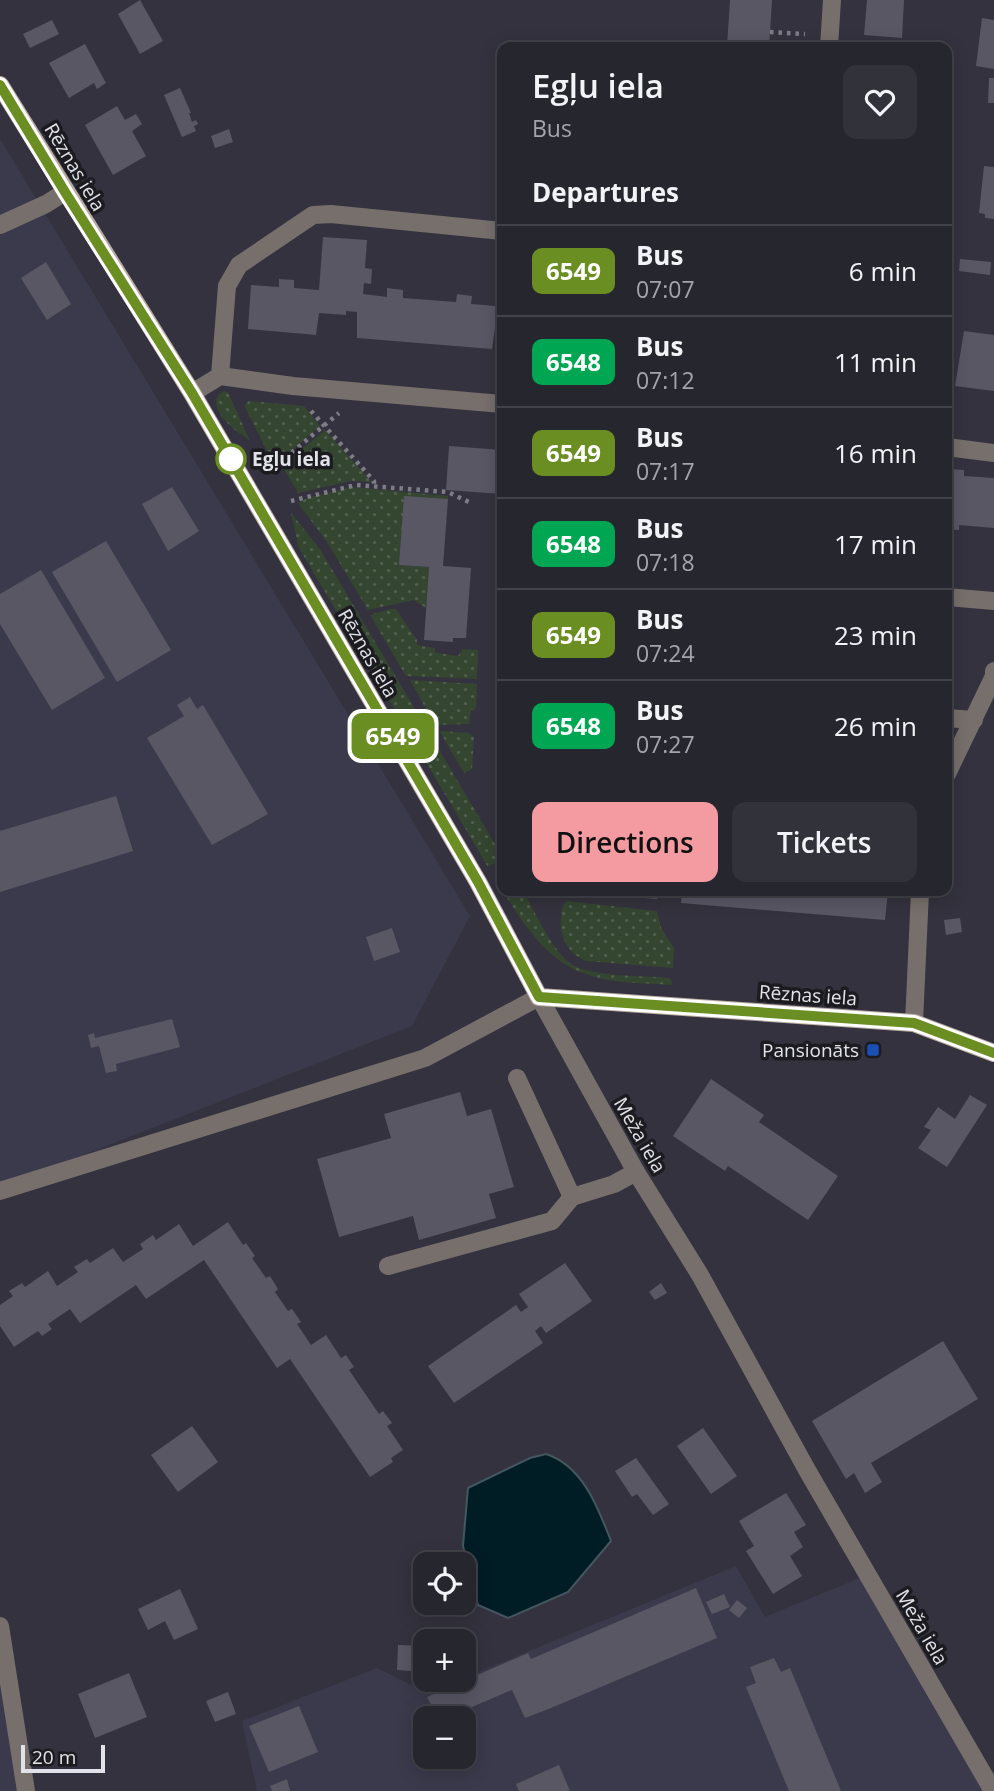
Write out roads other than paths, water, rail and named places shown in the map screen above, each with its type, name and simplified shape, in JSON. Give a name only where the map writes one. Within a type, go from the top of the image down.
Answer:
[{"type":"main road","name":"Rēznas iela","points":[[0,85],[192,393],[478,882],[539,997],[914,1023],[994,1054]]},
{"type":"street","points":[[829,42],[832,0]]},
{"type":"street","points":[[0,225],[65,192]]},
{"type":"street","points":[[220,376],[227,286],[239,265],[313,215],[331,214],[497,231]]},
{"type":"street","points":[[192,393],[220,376],[293,386],[497,404]]},
{"type":"street","points":[[952,448],[994,453]]},
{"type":"street","points":[[952,597],[994,601]]},
{"type":"street","points":[[952,764],[994,671]]},
{"type":"street","points":[[952,718],[974,720]]},
{"type":"street","points":[[914,1023],[920,896]]},
{"type":"street","points":[[0,1191],[425,1058],[539,997]]},
{"type":"street","name":"Meža iela","points":[[539,997],[636,1172],[699,1275],[807,1470],[993,1791]]},
{"type":"street","points":[[517,1078],[572,1197]]},
{"type":"street","points":[[388,1266],[552,1221],[572,1197],[614,1184],[636,1172]]},
{"type":"street","points":[[0,1626],[26,1791]]},
{"type":"place","name":"Egļu iela","points":[[231,459]]},
{"type":"place","name":"Pansionāts","points":[[873,1050]]}]
